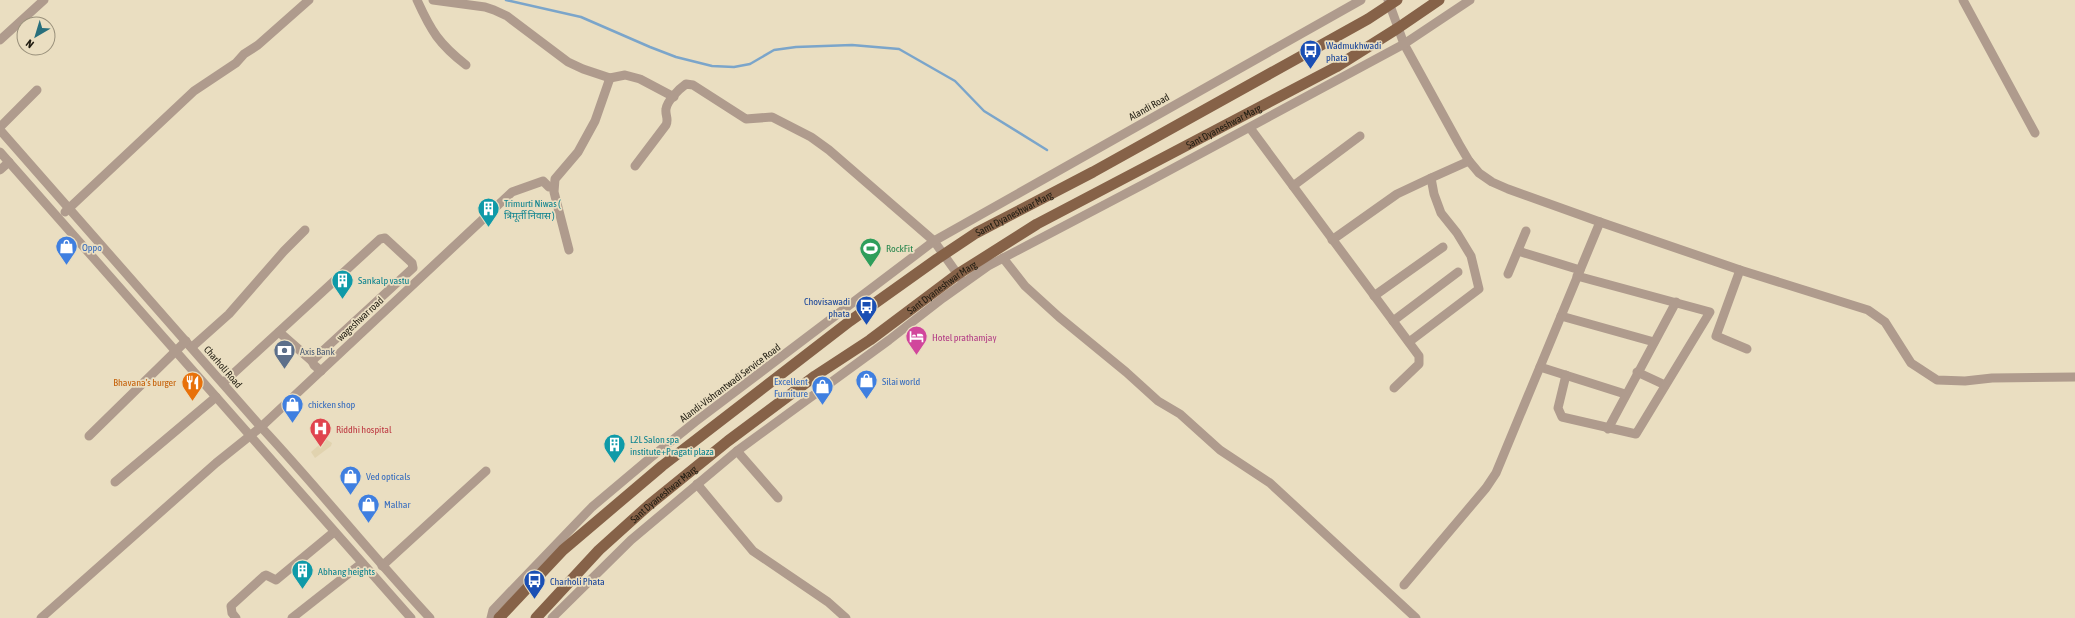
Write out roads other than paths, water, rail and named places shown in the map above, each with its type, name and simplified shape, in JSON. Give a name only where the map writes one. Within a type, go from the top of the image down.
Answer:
[{"type":"main road","name":"Sant Dyaneshwar Marg","points":[[536,618],[599,550],[649,505],[728,441],[809,381],[961,278],[1037,224],[1336,67],[1439,0]]},
{"type":"main road","name":"Samt Dyaneshwar Marg","points":[[940,257],[976,233],[1093,172],[1368,19],[1392,1]]},
{"type":"main road","points":[[499,618],[563,550],[662,466],[850,321],[940,257]]},
{"type":"street","points":[[0,40],[44,0]]},
{"type":"street","points":[[57,217],[68,209],[194,91],[236,63],[244,54],[258,45],[309,0]]},
{"type":"street","points":[[417,0],[440,43],[466,65]]},
{"type":"street","points":[[433,0],[479,6],[494,10],[520,25],[568,62],[596,74],[610,78],[625,75],[640,79],[674,97]]},
{"type":"street","name":"Alandi Road","points":[[947,234],[1361,0]]},
{"type":"street","points":[[552,618],[614,555],[697,484],[737,451],[889,340],[943,298],[961,278],[988,266],[1250,128],[1404,44],[1470,0]]},
{"type":"street","points":[[1963,0],[2035,133]]},
{"type":"street","points":[[1392,1],[1398,28],[1404,44],[1469,161],[1479,173],[1508,189],[1740,270],[1868,310],[1885,322],[1911,363],[1937,380],[1965,381],[1999,378],[2075,377]]},
{"type":"street","points":[[569,250],[553,187],[555,179],[578,152],[595,121],[610,78]]},
{"type":"street","points":[[635,166],[666,125],[666,108],[674,97],[686,84],[688,84],[746,119],[767,116],[794,127],[829,150],[934,241],[940,257],[961,278]]},
{"type":"street","points":[[0,128],[37,90]]},
{"type":"street","name":"Charholi Road","points":[[0,128],[68,209],[224,383],[261,427],[323,495],[382,566],[430,618]]},
{"type":"street","points":[[1250,128],[1419,356],[1420,364],[1394,388]]},
{"type":"street","points":[[1293,186],[1360,136]]},
{"type":"street","points":[[0,152],[411,618]]},
{"type":"street","points":[[1332,240],[1397,194],[1469,161]]},
{"type":"street","points":[[0,170],[9,162]]},
{"type":"street","points":[[1409,342],[1479,290],[1471,256],[1457,233],[1441,213],[1434,194],[1431,178]]},
{"type":"street","name":"wageshwar road","points":[[41,618],[216,463],[261,427],[512,192],[542,181],[553,187]]},
{"type":"street","points":[[1404,585],[1486,488],[1496,473],[1600,222]]},
{"type":"street","points":[[89,436],[176,351],[189,344],[229,314],[284,251],[305,230]]},
{"type":"street","points":[[1508,274],[1526,231]]},
{"type":"street","name":"Alandi-Vishrantwadi Service Road","points":[[491,618],[493,610],[598,502],[695,422],[934,241],[947,234]]},
{"type":"street","points":[[224,383],[380,239],[385,238],[412,263],[413,268],[312,361]]},
{"type":"street","points":[[1374,296],[1442,247]]},
{"type":"street","points":[[1518,251],[1579,273],[1710,312],[1636,434],[1568,420],[1559,413],[1558,408],[1566,375]]},
{"type":"street","points":[[1003,258],[1025,286],[1059,317],[1121,367],[1158,401],[1180,414],[1220,450],[1270,483],[1416,618]]},
{"type":"street","points":[[1740,270],[1716,336],[1747,349]]},
{"type":"street","points":[[1393,321],[1458,272]]},
{"type":"street","points":[[1608,428],[1676,302]]},
{"type":"street","points":[[1561,316],[1654,342]]},
{"type":"street","points":[[279,332],[312,361],[321,371]]},
{"type":"street","points":[[1540,367],[1625,394]]},
{"type":"street","points":[[1638,372],[1665,385]]},
{"type":"street","points":[[115,482],[216,397]]},
{"type":"street","points":[[737,451],[778,498]]},
{"type":"street","points":[[382,566],[486,471]]},
{"type":"street","points":[[697,484],[753,551],[828,602],[846,618]]},
{"type":"street","points":[[236,618],[232,613],[231,606],[266,574],[276,580],[334,532]]},
{"type":"street","points":[[292,618],[362,563]]},
{"type":"street","points":[[404,610],[414,602]]},
{"type":"waterway","points":[[506,0],[581,17],[676,57],[712,66],[734,67],[750,64],[774,50],[796,47],[852,45],[899,49],[955,81],[984,111],[1047,150]]},
{"type":"place","name":"Wadmukhwadi phata","points":[[1310,70]]},
{"type":"place","name":"Trimurti Niwas ( त्रिमूर्ती निवास )","points":[[489,228]]},
{"type":"place","name":"Oppo","points":[[66,266]]},
{"type":"place","name":"RockFit","points":[[870,268]]},
{"type":"place","name":"Sankalp vastu","points":[[343,300]]},
{"type":"place","name":"Chovisawadi phata","points":[[866,326]]},
{"type":"place","name":"Hotel prathamjay","points":[[916,356]]},
{"type":"place","name":"Axis Bank","points":[[284,370]]},
{"type":"place","name":"Silai world","points":[[867,400]]},
{"type":"place","name":"Bhavana's burger","points":[[192,402]]},
{"type":"place","name":"Excellent Furniture","points":[[823,406]]},
{"type":"place","name":"chicken shop","points":[[292,424]]},
{"type":"place","name":"Riddhi hospital","points":[[321,448]]},
{"type":"place","name":"L2L Salon spa institute+Pragati plaza","points":[[615,464]]},
{"type":"place","name":"Ved opticals","points":[[350,496]]},
{"type":"place","name":"Malhar","points":[[368,524]]},
{"type":"place","name":"Abhang heights","points":[[302,590]]},
{"type":"place","name":"Charholi Phata","points":[[535,600]]}]
